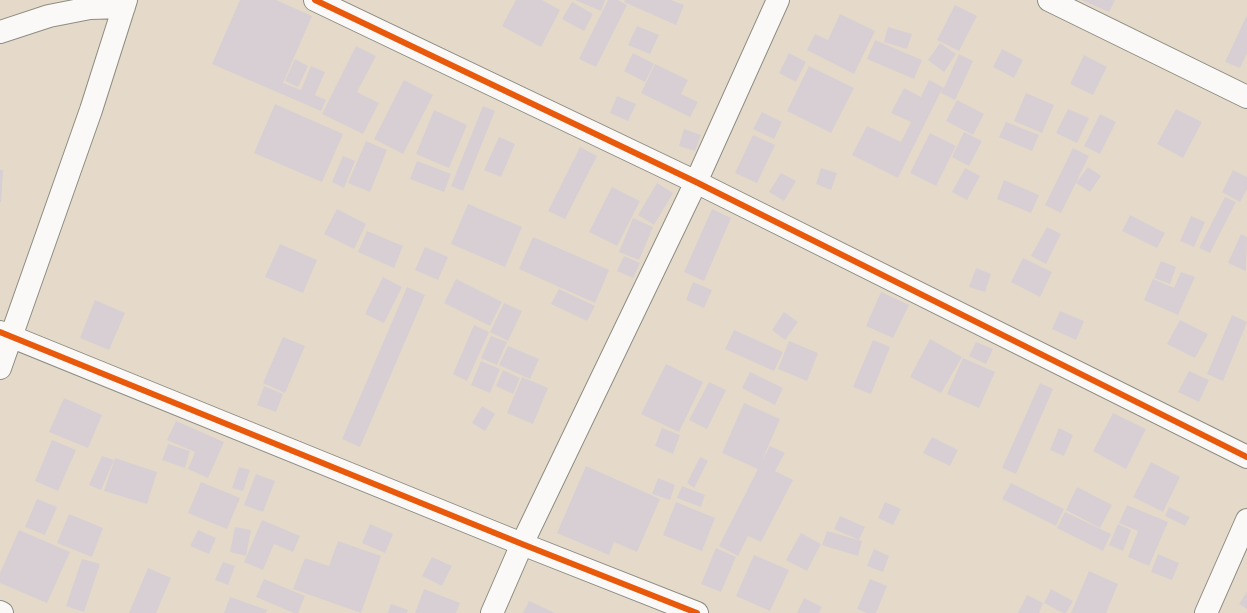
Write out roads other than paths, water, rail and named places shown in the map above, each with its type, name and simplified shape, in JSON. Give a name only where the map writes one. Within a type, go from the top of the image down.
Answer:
[{"type":"street","points":[[315,0],[696,182],[1247,457]]},
{"type":"street","points":[[492,613],[522,544],[696,182],[778,0]]},
{"type":"street","points":[[1049,0],[1247,96]]},
{"type":"street","points":[[0,32],[49,16],[125,3],[91,110],[6,334],[0,368]]},
{"type":"street","points":[[6,334],[522,544],[697,613]]},
{"type":"street","points":[[1206,613],[1247,520]]}]
